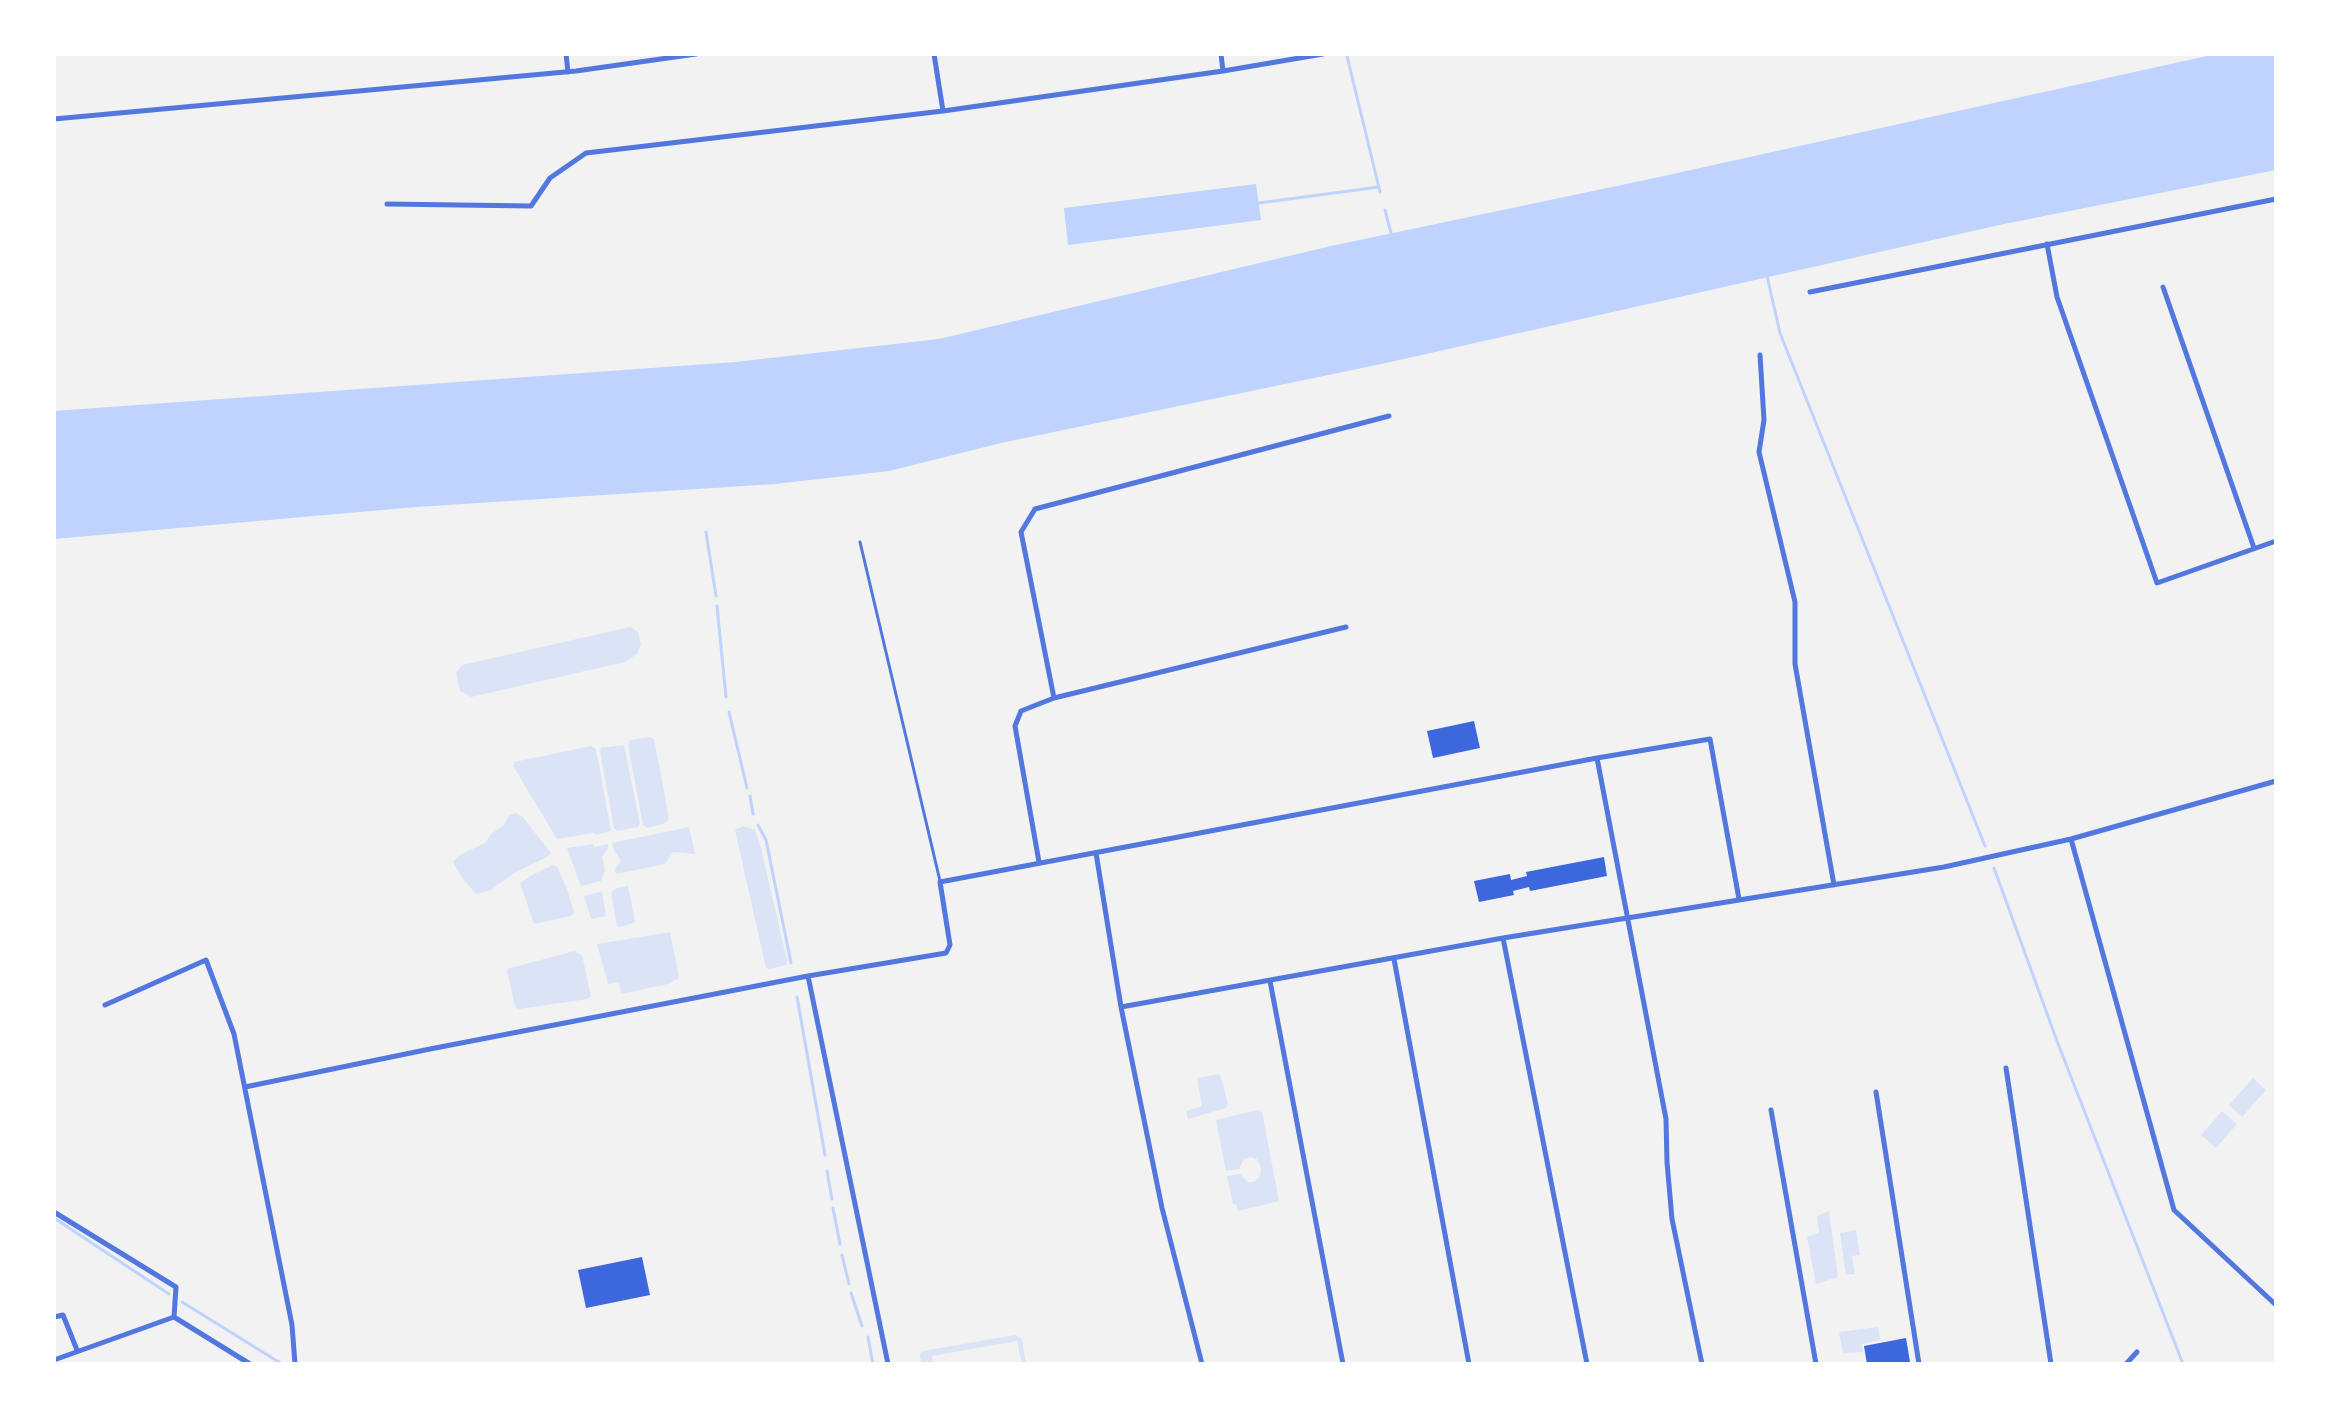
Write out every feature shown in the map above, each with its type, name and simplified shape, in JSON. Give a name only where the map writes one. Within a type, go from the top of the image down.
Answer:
[{"type":"street","points":[[566,54],[568,72]]},
{"type":"street","points":[[54,119],[568,72],[696,54]]},
{"type":"street","points":[[934,54],[943,111]]},
{"type":"street","points":[[1221,54],[1223,71]]},
{"type":"street","points":[[387,204],[531,206],[550,178],[586,153],[943,111],[1323,54]]},
{"type":"street","points":[[1810,292],[2276,199]]},
{"type":"street","points":[[2047,244],[2057,297],[2157,583],[2276,541]]},
{"type":"street","points":[[2163,287],[2254,548]]},
{"type":"street","points":[[1760,355],[1764,420],[1759,452],[1795,602],[1795,664],[1834,885]]},
{"type":"street","points":[[1054,698],[1021,532],[1035,509],[1389,416]]},
{"type":"street","points":[[1039,862],[1015,726],[1021,711],[1054,698],[1346,627]]},
{"type":"street","points":[[245,1087],[808,976],[946,953],[950,945],[940,882],[1710,739],[1739,899]]},
{"type":"street","points":[[1597,758],[1666,1119],[1672,1219],[1702,1364]]},
{"type":"street","points":[[1121,1007],[1503,938],[1956,865],[2071,839],[2276,781]]},
{"type":"street","points":[[2071,839],[2174,1210],[2276,1305]]},
{"type":"street","points":[[1096,853],[1121,1007],[1162,1208],[1202,1364]]},
{"type":"street","points":[[1503,938],[1587,1364]]},
{"type":"street","points":[[1394,959],[1469,1364]]},
{"type":"street","points":[[105,1005],[206,960],[234,1034],[292,1325],[295,1364]]},
{"type":"street","points":[[808,976],[888,1364]]},
{"type":"street","points":[[1270,981],[1343,1364]]},
{"type":"street","points":[[2006,1068],[2051,1364]]},
{"type":"street","points":[[1876,1092],[1919,1364]]},
{"type":"street","points":[[1771,1110],[1816,1364]]},
{"type":"street","points":[[54,1212],[176,1287],[174,1317]]},
{"type":"street","points":[[54,1317],[63,1315],[77,1350]]},
{"type":"street","points":[[54,1360],[174,1317]]},
{"type":"street","points":[[174,1317],[250,1364]]},
{"type":"street","points":[[2126,1364],[2137,1352]]},
{"type":"lane","points":[[860,542],[940,882]]},
{"type":"shaded area","points":[[630,627],[638,632],[641,645],[637,654],[625,662],[471,697],[460,691],[456,673],[462,665]]},
{"type":"shaded area","points":[[654,739],[669,818],[666,823],[647,828],[643,825],[628,745],[630,740]]},
{"type":"shaded area","points":[[624,745],[640,824],[617,831],[600,751],[601,748]]},
{"type":"shaded area","points":[[591,746],[596,749],[611,831],[557,839],[513,766],[514,762]]},
{"type":"shaded area","points":[[516,813],[523,817],[551,853],[491,890],[476,894],[453,862],[460,855],[485,843],[491,834],[504,825],[509,815]]},
{"type":"shaded area","points":[[743,826],[755,830],[761,848],[787,960],[786,965],[770,969],[766,968],[735,830]]},
{"type":"shaded area","points":[[689,827],[695,854],[673,852],[665,864],[616,874],[615,869],[621,861],[612,843]]},
{"type":"shaded area","points":[[593,844],[594,847],[608,844],[602,857],[605,871],[601,881],[581,886],[567,848]]},
{"type":"shaded area","points":[[553,865],[557,867],[567,889],[574,912],[571,916],[534,924],[520,883]]},
{"type":"shaded area","points":[[628,886],[635,922],[621,927],[617,926],[611,894],[614,889]]},
{"type":"shaded area","points":[[602,891],[606,916],[591,919],[584,896]]},
{"type":"shaded area","points":[[670,932],[679,978],[668,984],[621,994],[619,982],[608,984],[597,944]]},
{"type":"shaded area","points":[[574,951],[582,955],[591,996],[588,999],[519,1009],[515,1007],[507,969]]},
{"type":"shaded area","points":[[1220,1074],[1228,1104],[1226,1108],[1188,1119],[1186,1111],[1202,1106],[1197,1078]]},
{"type":"shaded area","points":[[2253,1078],[2266,1090],[2242,1117],[2229,1105]]},
{"type":"shaded area","points":[[1258,1110],[1262,1112],[1279,1201],[1238,1211],[1236,1204],[1233,1204],[1227,1176],[1240,1174],[1248,1182],[1254,1182],[1260,1176],[1261,1167],[1257,1159],[1251,1157],[1244,1159],[1239,1169],[1226,1171],[1216,1120]]},
{"type":"shaded area","points":[[2222,1111],[2237,1124],[2216,1148],[2201,1135]]},
{"type":"shaded area","points":[[1829,1211],[1838,1277],[1816,1284],[1807,1237],[1819,1233],[1817,1216]]},
{"type":"shaded area","points":[[1856,1230],[1860,1255],[1852,1256],[1855,1274],[1846,1275],[1840,1233]]},
{"type":"shaded area","points":[[1878,1327],[1880,1340],[1862,1344],[1863,1352],[1843,1353],[1839,1332]]},
{"type":"shaded area","points":[[1015,1335],[1022,1339],[1026,1364],[1022,1364],[1017,1341],[932,1356],[933,1364],[921,1364],[920,1354],[923,1351]]},
{"type":"water","points":[[2216,54],[2276,54],[2276,170],[2004,224],[1386,363],[1001,443],[889,471],[775,484],[416,507],[54,539],[54,411],[735,362],[939,339],[1331,246]]},
{"type":"water","points":[[1256,184],[1261,220],[1068,245],[1064,208]]},
{"type":"building","points":[[1474,721],[1480,748],[1433,758],[1427,731]]},
{"type":"building","points":[[1604,857],[1607,876],[1530,891],[1529,887],[1513,891],[1514,895],[1479,902],[1474,881],[1510,874],[1511,880],[1527,876],[1526,872]]},
{"type":"building","points":[[642,1257],[650,1295],[586,1308],[578,1270]]},
{"type":"building","points":[[1906,1338],[1910,1362],[1867,1364],[1864,1346]]},
{"type":"waterway","points":[[1347,56],[1380,192]]},
{"type":"waterway","points":[[1259,203],[1379,187]]},
{"type":"waterway","points":[[1385,210],[1391,233]]},
{"type":"waterway","points":[[1767,276],[1780,333],[1985,846]]},
{"type":"waterway","points":[[706,532],[716,596]]},
{"type":"waterway","points":[[717,606],[726,697]]},
{"type":"waterway","points":[[729,712],[747,788]]},
{"type":"waterway","points":[[750,796],[753,814]]},
{"type":"waterway","points":[[758,825],[766,840],[791,963]]},
{"type":"waterway","points":[[1994,868],[2057,1041],[2183,1364]]},
{"type":"waterway","points":[[797,997],[825,1155]]},
{"type":"waterway","points":[[827,1171],[832,1199]]},
{"type":"waterway","points":[[833,1208],[840,1244]]},
{"type":"waterway","points":[[54,1218],[169,1294]]},
{"type":"waterway","points":[[842,1255],[849,1284]]},
{"type":"waterway","points":[[851,1293],[862,1326]]},
{"type":"waterway","points":[[182,1302],[282,1364]]},
{"type":"waterway","points":[[868,1337],[873,1364]]}]
